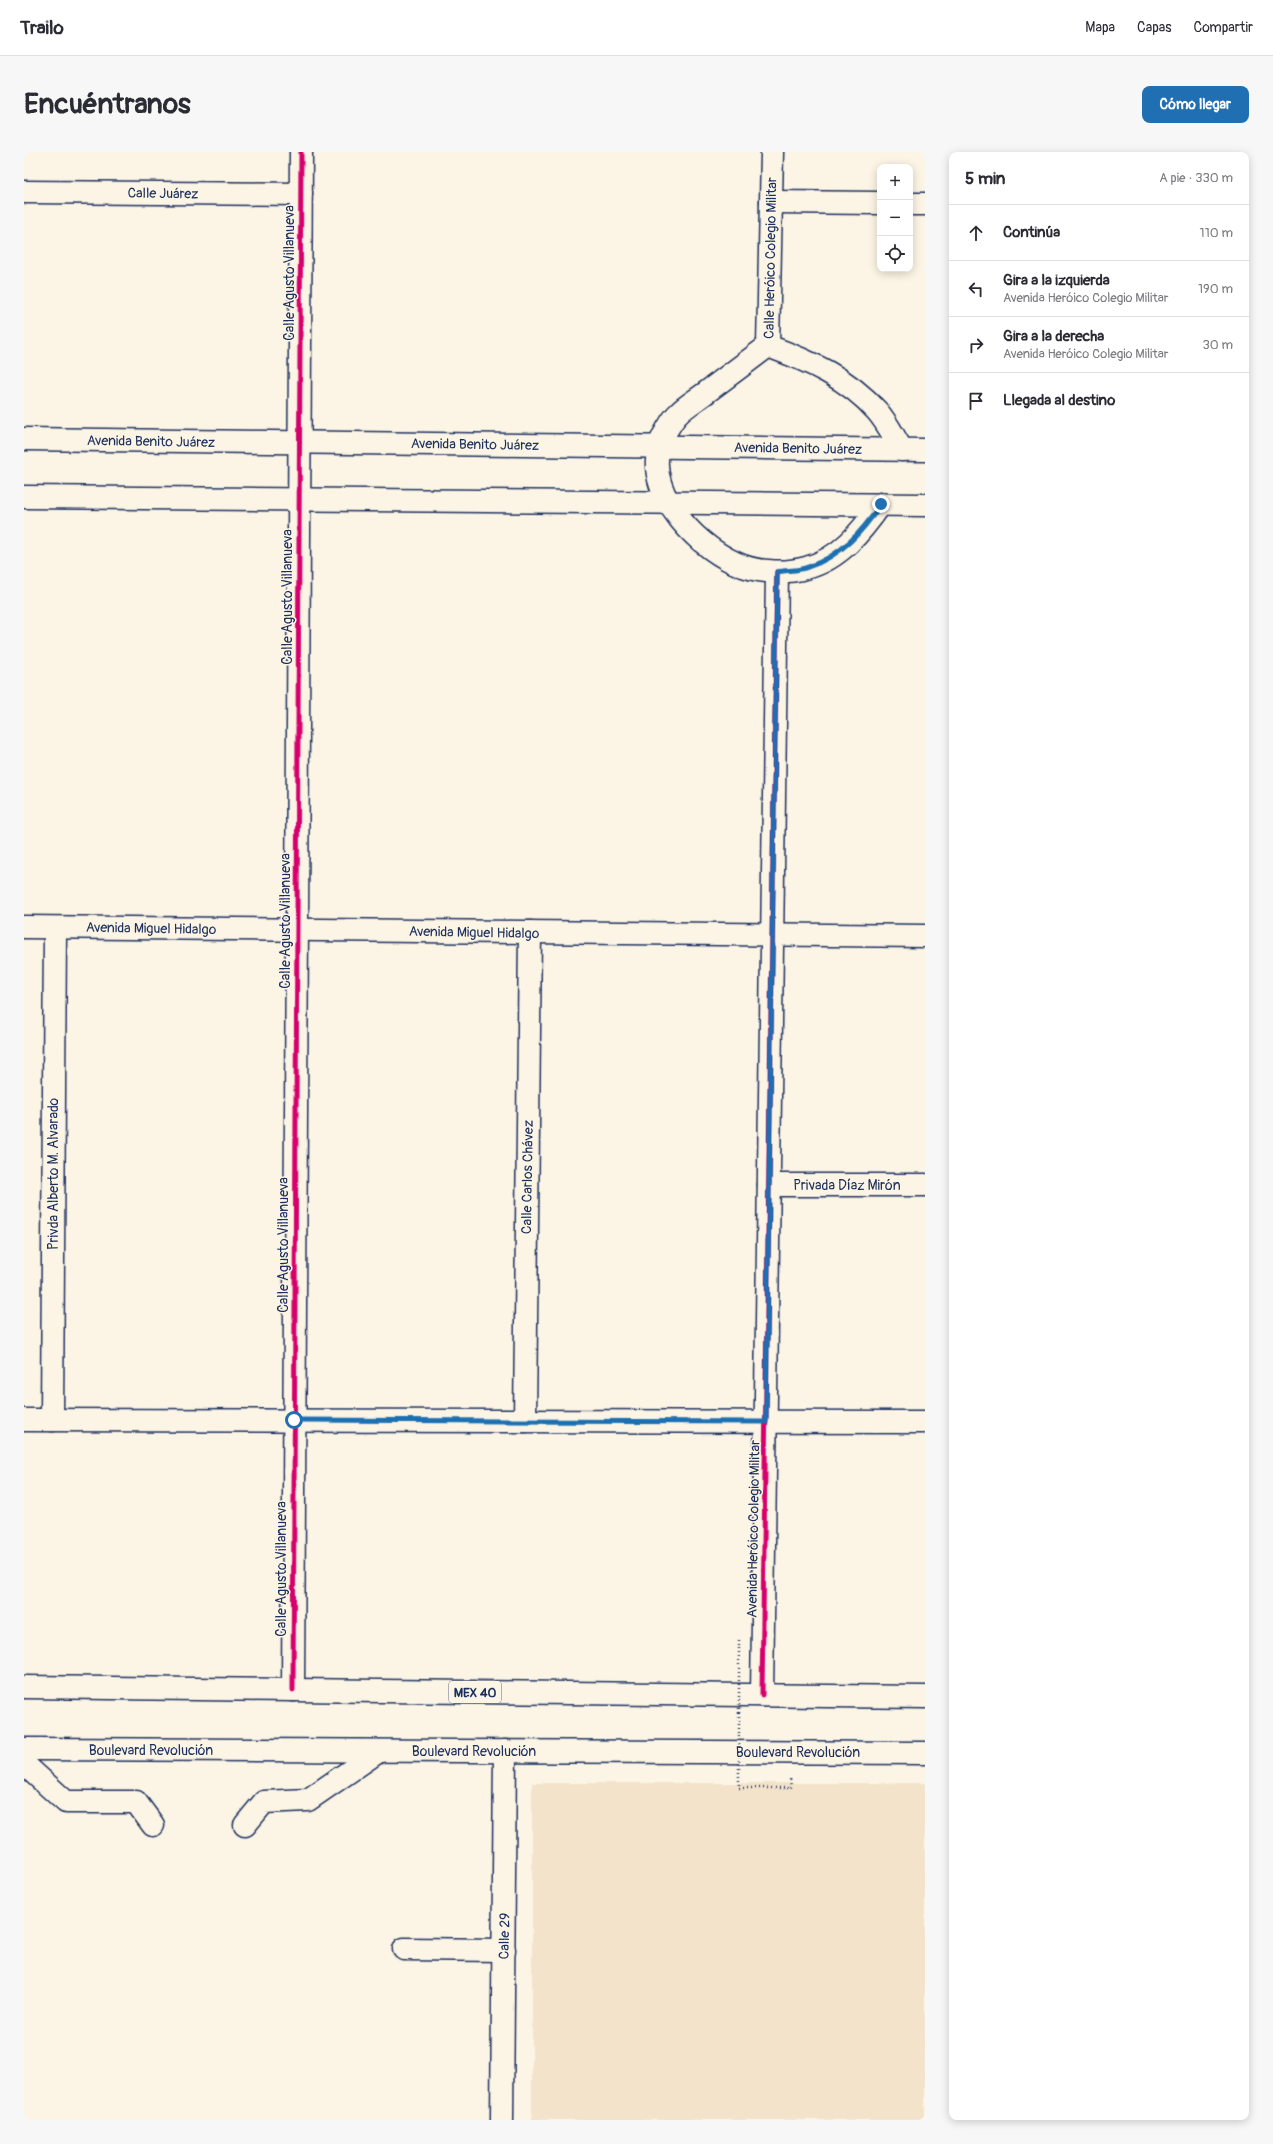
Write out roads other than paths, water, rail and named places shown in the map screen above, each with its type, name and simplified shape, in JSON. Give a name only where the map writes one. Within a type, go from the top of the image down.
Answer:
[{"type":"street","name":"Calle Agusto Villanueva","points":[[293,1690],[302,152]]},
{"type":"street","name":"Calle Heróico Colegio Militar","points":[[669,502],[660,485],[656,466],[659,446],[678,414],[768,346],[772,152]]},
{"type":"street","name":"Calle Juárez","points":[[24,192],[301,194]]},
{"type":"street","points":[[771,202],[877,203]]},
{"type":"street","points":[[913,204],[925,204]]},
{"type":"street","points":[[768,346],[810,362],[846,383],[878,412],[902,450]]},
{"type":"street","name":"Avenida Benito Juárez","points":[[24,439],[925,450]]},
{"type":"street","points":[[24,497],[925,505]]},
{"type":"street","points":[[669,502],[689,530],[714,553],[744,567],[777,572],[807,568],[841,551],[866,526],[881,504]]},
{"type":"street","name":"Avenida Heróico Colegio Militar","points":[[762,1695],[777,572]]},
{"type":"street","name":"Avenida Miguel Hidalgo","points":[[24,927],[925,936]]},
{"type":"street","name":"Privda Alberto M. Alvarado","points":[[52,1420],[55,928]]},
{"type":"street","name":"Calle Carlos Chávez","points":[[524,1421],[530,932]]},
{"type":"street","name":"Privada Díaz Mirón","points":[[769,1185],[925,1185]]},
{"type":"street","points":[[24,1420],[925,1422]]},
{"type":"street","name":"MEX 40","points":[[24,1687],[925,1697]]},
{"type":"street","name":"Boulevard Revolución","points":[[24,1749],[925,1752]]},
{"type":"street","points":[[245,1826],[264,1802],[308,1800],[379,1751]]},
{"type":"street","name":"Calle 29","points":[[502,2120],[505,1751]]},
{"type":"street","points":[[24,1764],[66,1802],[136,1802],[153,1825]]},
{"type":"street","points":[[404,1949],[504,1950]]}]
